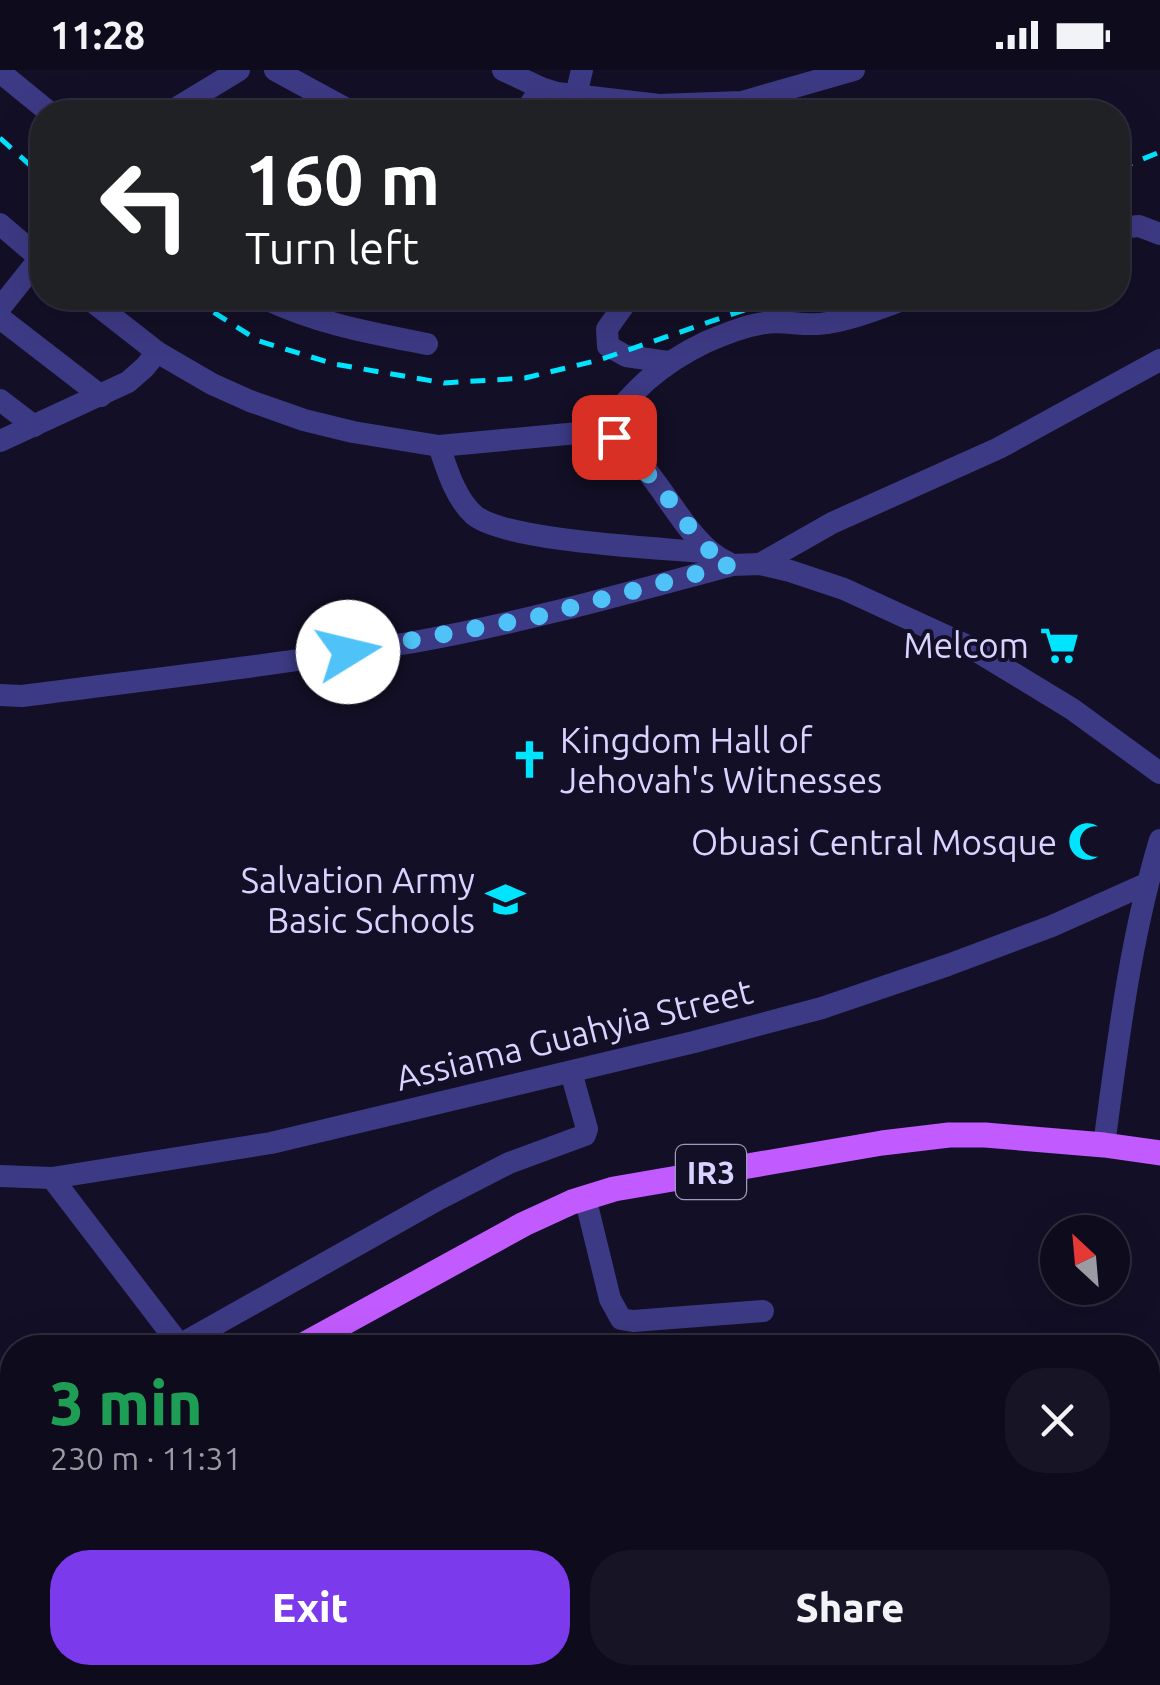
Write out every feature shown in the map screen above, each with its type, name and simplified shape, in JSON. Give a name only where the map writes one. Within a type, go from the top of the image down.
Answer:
[{"type":"main road","name":"IR3","points":[[322,1335],[524,1224],[585,1197],[614,1189],[923,1137],[985,1135],[1160,1152]]},
{"type":"street","points":[[190,100],[239,70]]},
{"type":"street","points":[[275,70],[330,100]]},
{"type":"street","points":[[503,70],[541,88],[623,100]]},
{"type":"street","points":[[576,95],[582,70]]},
{"type":"street","points":[[749,100],[854,70]]},
{"type":"street","points":[[0,72],[34,100]]},
{"type":"street","points":[[534,100],[541,88]]},
{"type":"street","points":[[0,224],[30,244]]},
{"type":"street","points":[[0,308],[30,263]]},
{"type":"street","points":[[103,310],[157,352],[212,384],[304,420],[440,446],[600,432],[614,437],[696,536],[722,559]]},
{"type":"street","points":[[292,310],[338,326],[427,344]]},
{"type":"street","points":[[620,310],[606,329],[608,346],[626,356],[668,362]]},
{"type":"street","points":[[600,432],[668,362],[722,335],[768,322],[826,324],[870,310]]},
{"type":"street","points":[[0,318],[101,396]]},
{"type":"street","points":[[0,441],[101,396],[138,375],[157,352]]},
{"type":"street","points":[[760,564],[832,523],[999,448],[1160,360]]},
{"type":"street","points":[[0,400],[34,426]]},
{"type":"street","points":[[440,446],[458,494],[471,512],[486,523],[591,542],[760,564],[844,589],[970,647],[1072,709],[1160,773]]},
{"type":"street","points":[[0,695],[22,696],[279,664],[416,641],[536,617],[722,559]]},
{"type":"street","points":[[1104,1145],[1120,1031],[1155,862]]},
{"type":"street","name":"Assiama Guahyia Street","points":[[5,1183],[271,1143],[822,1008],[1003,945],[1155,862]]},
{"type":"street","points":[[198,1335],[492,1171],[585,1135],[586,1124],[571,1072]]},
{"type":"street","points":[[52,1178],[170,1335]]},
{"type":"street","points":[[585,1197],[610,1299],[621,1319],[764,1311]]},
{"type":"railway","points":[[0,138],[30,165]]},
{"type":"railway","points":[[1130,164],[1160,152]]},
{"type":"railway","points":[[210,310],[259,341],[334,364],[444,383],[525,378],[599,360],[744,310]]},
{"type":"place","name":"Melcom","points":[[1059,645]]},
{"type":"place","name":"Kingdom Hall of Jehovah's Witnesses","points":[[530,760]]},
{"type":"place","name":"Obuasi Central Mosque","points":[[1087,842]]},
{"type":"place","name":"Salvation Army Basic Schools","points":[[505,900]]},
{"type":"route","points":[[348,652],[536,617],[732,564],[712,553],[696,536],[614,437]]}]
